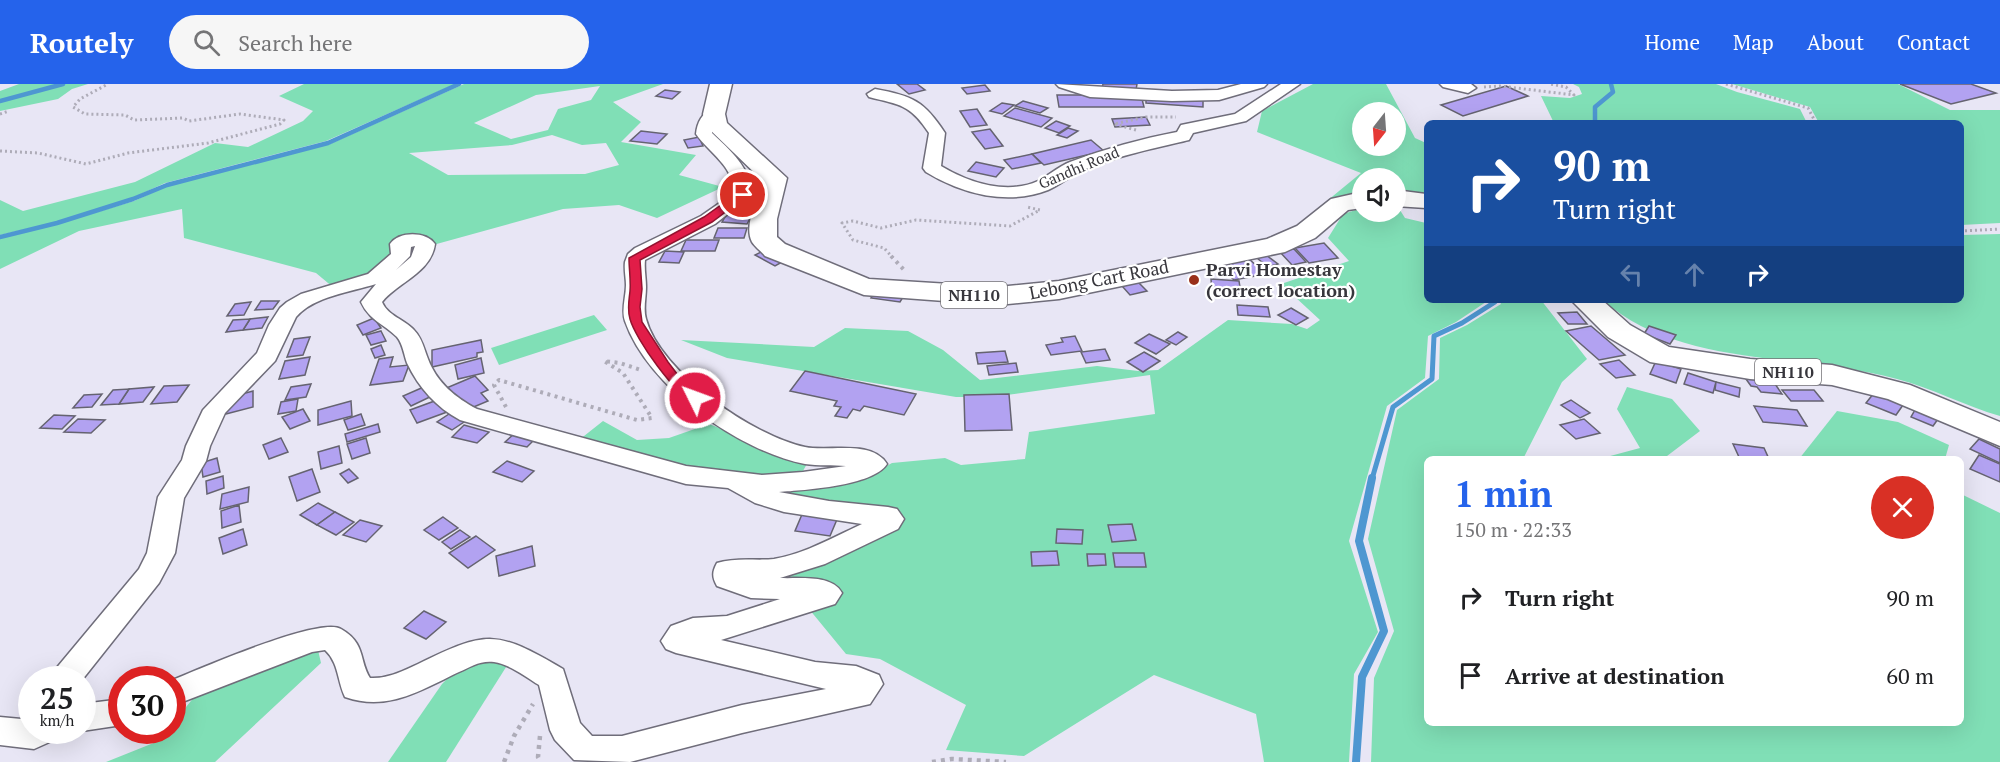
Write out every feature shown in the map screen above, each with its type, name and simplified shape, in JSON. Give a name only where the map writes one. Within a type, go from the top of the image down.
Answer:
[{"type":"highway","points":[[714,114],[721,84]]},
{"type":"highway","name":"Lebong Cart Road","points":[[714,114],[716,125],[774,178],[773,192],[762,230],[764,240],[775,250],[864,287],[998,297],[1059,290],[1275,246],[1306,232],[1340,204],[1352,202]]},
{"type":"highway","points":[[1406,199],[1424,201]]},
{"type":"highway","name":"NH110","points":[[1588,303],[1619,331],[1661,355],[1749,369],[1832,375],[1899,392],[2000,435]]},
{"type":"street","points":[[1064,84],[1090,92],[1172,96],[1220,95],[1260,84]]},
{"type":"street","name":"Gandhi Road","points":[[875,94],[905,99],[922,109],[938,133],[932,168],[969,188],[1009,192],[1041,186],[1069,169],[1139,144],[1183,136],[1187,129],[1240,118],[1292,84]]},
{"type":"street","points":[[1448,84],[1468,88]]},
{"type":"street","points":[[76,666],[150,576],[161,553],[171,497],[194,461],[198,446],[215,410],[267,356],[280,325],[294,306],[308,298],[375,278],[400,256],[402,249],[400,244],[410,240],[420,241],[425,244],[426,249],[413,266],[374,297],[371,302],[375,312],[405,334],[414,346],[418,361],[426,375],[452,406],[484,423],[513,427],[686,475],[761,484],[801,481],[846,474],[871,467],[874,464],[865,459],[805,456],[789,451],[711,410],[680,386],[666,369],[636,322],[634,258],[657,244],[708,220],[743,195],[744,187],[727,158],[704,134],[705,124],[714,114]]},
{"type":"street","points":[[1143,132],[1187,129]]},
{"type":"street","points":[[186,688],[310,640],[331,637],[348,653],[356,688],[374,691],[403,685],[462,656],[495,649],[528,663],[552,678],[566,730],[585,750],[622,750],[742,719],[859,695],[868,684],[856,679],[815,675],[676,641],[681,634],[693,630],[727,628],[825,596],[828,593],[752,587],[728,578],[727,570],[774,569],[815,557],[891,519],[888,516],[842,513],[784,502],[743,489],[734,480]]},
{"type":"street","points":[[0,731],[18,733]]},
{"type":"path","points":[[0,151],[38,153],[86,164],[128,153],[226,139],[280,124],[284,120],[240,114],[189,121],[183,118],[134,120],[125,115],[85,114],[73,107],[80,99],[108,84]]},
{"type":"path","points":[[1468,88],[1500,86],[1574,95],[1566,87],[1550,84]]},
{"type":"path","points":[[1726,84],[1740,90],[1779,98],[1808,108],[1814,120]]},
{"type":"path","points":[[0,114],[9,111]]},
{"type":"path","points":[[899,273],[907,273],[884,248],[853,240],[842,223],[854,220],[881,228],[916,220],[1010,226],[1040,210],[1016,206]]},
{"type":"path","points":[[1964,231],[2000,229]]},
{"type":"path","points":[[513,427],[505,404],[494,385],[499,380],[637,420],[652,417],[623,373],[604,361],[620,363],[638,370],[666,369]]},
{"type":"path","points":[[504,762],[514,736],[538,696]]},
{"type":"path","points":[[932,762],[952,759],[1006,762]]},
{"type":"green space","points":[[19,84],[88,84],[72,89],[58,99],[0,111],[0,91]]},
{"type":"green space","points":[[304,84],[455,84],[326,141],[165,183],[130,199],[56,222],[0,235],[0,200],[23,211],[135,182],[215,143],[248,147],[303,121],[313,111],[279,96]]},
{"type":"green space","points":[[464,84],[663,84],[613,102],[641,122],[621,142],[696,155],[679,175],[723,187],[657,218],[619,205],[563,209],[433,245],[412,239],[374,275],[334,288],[316,273],[184,238],[182,209],[79,231],[0,269],[0,238],[58,224],[134,201],[169,185],[330,144]],"holes":[[[600,86],[591,100],[558,109],[548,130],[511,139],[474,123],[536,95]],[[552,135],[582,145],[606,143],[619,165],[585,174],[448,175],[409,153],[512,145]]]},
{"type":"green space","points":[[1313,84],[1386,84],[1396,102],[1352,102],[1352,156],[1406,156],[1406,121],[1415,138],[1424,142],[1424,197],[1406,194],[1406,168],[1352,169],[1257,132],[1262,111]]},
{"type":"green space","points":[[1573,84],[1716,84],[1800,109],[1806,120],[1553,120],[1541,96],[1570,98],[1582,94],[1579,87]]},
{"type":"green space","points":[[1732,84],[1898,84],[1950,110],[2000,110],[2000,223],[1964,225],[1964,120],[1817,120],[1810,107]]},
{"type":"green space","points":[[1352,180],[1352,196],[1322,205]]},
{"type":"green space","points":[[1352,211],[1352,222],[1406,222],[1406,218],[1424,223],[1424,303],[1484,303],[1456,322],[1428,336],[1425,378],[1387,406],[1349,541],[1378,632],[1354,674],[1349,762],[1264,762],[1256,714],[1154,675],[1024,756],[946,750],[966,705],[880,659],[846,654],[809,609],[756,583],[821,562],[904,518],[900,512],[772,491],[874,473],[892,463],[945,458],[961,465],[1025,459],[1029,432],[1155,414],[1150,375],[992,397],[956,397],[727,358],[681,340],[814,347],[845,328],[908,331],[943,350],[980,380],[1097,366],[1138,371],[1158,370],[1228,320],[1292,324],[1307,329],[1320,320],[1281,284],[1349,261],[1328,238],[1343,214]]},
{"type":"green space","points":[[2000,234],[2000,416],[1897,379],[1861,371],[1704,348],[1668,337],[1633,322],[1607,303],[1964,303],[1964,235]]},
{"type":"green space","points":[[1543,303],[1587,359],[1562,382],[1525,456],[1424,456],[1424,726],[1964,726],[1964,495],[2000,513],[2000,762],[1371,762],[1374,678],[1394,631],[1368,539],[1397,410],[1439,379],[1440,338],[1501,304]]},
{"type":"green space","points":[[594,315],[607,330],[499,365],[491,348]]},
{"type":"green space","points":[[1627,387],[1672,399],[1700,431],[1667,456],[1610,456],[1640,448],[1617,409]]},
{"type":"green space","points":[[1837,411],[1898,422],[1949,445],[1946,456],[1801,456]]},
{"type":"green space","points":[[603,421],[637,440],[669,438],[709,424],[808,462],[799,478],[685,471],[579,440]]},
{"type":"green space","points":[[305,649],[318,650],[321,663],[215,762],[106,762],[151,744],[186,744],[186,707],[195,696]]},
{"type":"green space","points":[[491,659],[508,664],[446,762],[388,762],[442,684],[462,664]]},
{"type":"building","points":[[897,84],[917,84],[925,90],[909,94]]},
{"type":"building","points":[[1103,84],[1137,84],[1136,90],[1102,88]]},
{"type":"building","points":[[1900,84],[1971,84],[1996,93],[1951,104]]},
{"type":"building","points":[[985,85],[990,91],[967,94],[962,88]]},
{"type":"building","points":[[1506,86],[1528,96],[1463,116],[1441,105]]},
{"type":"building","points":[[665,90],[680,92],[672,99],[656,96]]},
{"type":"building","points":[[1146,94],[1203,97],[1203,107],[1146,103]]},
{"type":"building","points":[[1057,95],[1141,95],[1144,107],[1059,107]]},
{"type":"building","points":[[1023,101],[1048,108],[1040,113],[1015,106]]},
{"type":"building","points":[[1002,103],[1014,105],[1002,114],[990,111]]},
{"type":"building","points":[[1015,108],[1052,118],[1041,127],[1004,116]]},
{"type":"building","points":[[977,109],[987,125],[970,127],[960,111]]},
{"type":"building","points":[[1146,117],[1150,125],[1115,127],[1112,119]]},
{"type":"building","points":[[1056,121],[1070,126],[1059,133],[1045,128]]},
{"type":"building","points":[[1068,128],[1078,131],[1067,138],[1057,135]]},
{"type":"building","points":[[990,129],[1003,146],[985,149],[972,132]]},
{"type":"building","points":[[641,131],[667,134],[657,144],[630,141]]},
{"type":"building","points":[[699,137],[703,146],[688,148],[684,140]]},
{"type":"building","points":[[1091,140],[1104,151],[1044,165],[1032,154]]},
{"type":"building","points":[[1032,154],[1041,163],[1012,169],[1004,160]]},
{"type":"building","points":[[976,162],[1004,168],[996,177],[968,171]]},
{"type":"building","points":[[728,212],[753,213],[747,224],[722,222]]},
{"type":"building","points":[[718,228],[747,228],[744,238],[714,238]]},
{"type":"building","points":[[686,240],[719,240],[715,251],[681,251]]},
{"type":"building","points":[[1324,243],[1338,258],[1309,263],[1295,248]]},
{"type":"building","points":[[1294,249],[1306,262],[1292,265],[1279,251]]},
{"type":"building","points":[[765,250],[784,261],[775,266],[755,255]]},
{"type":"building","points":[[665,251],[684,252],[679,263],[659,262]]},
{"type":"building","points":[[1266,255],[1278,264],[1268,267],[1257,258]]},
{"type":"building","points":[[1249,259],[1266,274],[1234,280],[1219,266]]},
{"type":"building","points":[[1211,279],[1239,281],[1241,294],[1212,292]]},
{"type":"building","points":[[1138,282],[1147,291],[1130,295],[1122,286]]},
{"type":"building","points":[[874,293],[903,297],[900,302],[871,298]]},
{"type":"building","points":[[261,301],[279,301],[273,309],[255,310]]},
{"type":"building","points":[[251,302],[244,315],[227,316],[235,304]]},
{"type":"building","points":[[1237,305],[1268,307],[1270,317],[1238,315]]},
{"type":"building","points":[[1291,308],[1308,318],[1296,325],[1278,315]]},
{"type":"building","points":[[1577,312],[1587,324],[1568,324],[1558,313]]},
{"type":"building","points":[[268,317],[262,328],[243,330],[250,319]]},
{"type":"building","points":[[374,318],[381,328],[363,335],[357,325]]},
{"type":"building","points":[[250,319],[243,330],[226,332],[233,320]]},
{"type":"building","points":[[1591,326],[1625,355],[1599,360],[1566,331]]},
{"type":"building","points":[[1649,326],[1676,335],[1670,344],[1644,334]]},
{"type":"building","points":[[381,331],[386,341],[371,345],[366,335]]},
{"type":"building","points":[[1178,332],[1187,337],[1176,345],[1166,340]]},
{"type":"building","points":[[1149,334],[1170,344],[1156,354],[1135,343]]},
{"type":"building","points":[[1075,336],[1082,351],[1051,355],[1046,345],[1063,342],[1061,338]]},
{"type":"building","points":[[310,337],[303,355],[287,357],[294,339]]},
{"type":"building","points":[[481,340],[483,352],[477,353],[477,357],[432,367],[432,350]]},
{"type":"building","points":[[381,345],[385,355],[375,358],[371,349]]},
{"type":"building","points":[[1105,349],[1110,360],[1086,363],[1081,352]]},
{"type":"building","points":[[1005,351],[1008,362],[978,364],[976,353]]},
{"type":"building","points":[[1144,352],[1160,361],[1143,372],[1127,362]]},
{"type":"building","points":[[310,357],[305,375],[279,379],[285,361]]},
{"type":"building","points":[[393,357],[390,367],[409,365],[403,381],[370,385],[379,359]]},
{"type":"building","points":[[481,358],[484,373],[458,379],[455,365]]},
{"type":"building","points":[[1619,360],[1635,375],[1616,378],[1600,364]]},
{"type":"building","points":[[1656,361],[1681,369],[1676,383],[1650,374]]},
{"type":"building","points":[[1016,363],[1018,372],[989,375],[987,366]]},
{"type":"building","points":[[805,371],[916,394],[904,415],[864,406],[860,411],[853,409],[847,418],[835,416],[841,407],[834,406],[837,401],[790,391]]},
{"type":"building","points":[[1688,373],[1716,382],[1713,393],[1684,384]]},
{"type":"building","points":[[475,376],[488,390],[481,393],[488,401],[464,411],[444,389]]},
{"type":"building","points":[[1746,379],[1773,381],[1782,394],[1761,392],[1757,387],[1751,386]]},
{"type":"building","points":[[1716,382],[1740,388],[1739,397],[1715,390]]},
{"type":"building","points":[[311,384],[306,397],[285,400],[291,387]]},
{"type":"building","points":[[189,385],[177,402],[151,404],[164,386]]},
{"type":"building","points":[[426,386],[434,395],[411,406],[403,396]]},
{"type":"building","points":[[154,387],[143,402],[119,404],[129,389]]},
{"type":"building","points":[[129,389],[119,404],[101,405],[113,390]]},
{"type":"building","points":[[1782,390],[1814,390],[1823,401],[1791,401]]},
{"type":"building","points":[[253,391],[253,407],[226,414],[227,398]]},
{"type":"building","points":[[1874,393],[1903,405],[1896,415],[1866,403]]},
{"type":"building","points":[[102,394],[92,407],[73,408],[84,395]]},
{"type":"building","points":[[1009,394],[1012,430],[965,431],[964,395]]},
{"type":"building","points":[[298,399],[296,411],[278,414],[281,402]]},
{"type":"building","points":[[440,399],[447,412],[417,423],[410,410]]},
{"type":"building","points":[[1571,400],[1590,413],[1580,418],[1561,405]]},
{"type":"building","points":[[351,401],[352,416],[318,425],[318,410]]},
{"type":"building","points":[[1754,406],[1797,410],[1807,426],[1763,422]]},
{"type":"building","points":[[303,409],[310,421],[290,429],[282,417]]},
{"type":"building","points":[[1915,410],[1938,419],[1933,426],[1911,417]]},
{"type":"building","points":[[452,412],[467,420],[452,430],[437,422]]},
{"type":"building","points":[[361,414],[365,425],[348,430],[344,420]]},
{"type":"building","points":[[54,415],[75,416],[62,429],[40,428]]},
{"type":"building","points":[[78,419],[105,420],[91,433],[64,432]]},
{"type":"building","points":[[1584,419],[1600,433],[1576,439],[1560,425]]},
{"type":"building","points":[[378,424],[380,432],[347,442],[345,434]]},
{"type":"building","points":[[464,425],[489,432],[477,443],[452,437]]},
{"type":"building","points":[[515,433],[536,438],[527,447],[505,442]]},
{"type":"building","points":[[281,438],[288,452],[269,459],[263,445]]},
{"type":"building","points":[[366,438],[370,453],[352,459],[347,444]]},
{"type":"building","points":[[1979,439],[2000,449],[2000,463],[1970,449]]},
{"type":"building","points":[[1733,444],[1764,448],[1768,456],[1739,456]]},
{"type":"building","points":[[339,446],[342,463],[321,469],[318,452]]},
{"type":"building","points":[[1979,455],[2000,464],[2000,482],[1970,469]]},
{"type":"building","points":[[217,458],[220,472],[203,477],[201,463]]},
{"type":"building","points":[[507,461],[534,471],[522,482],[493,472]]},
{"type":"building","points":[[312,469],[320,492],[297,501],[289,477]]},
{"type":"building","points":[[349,469],[358,478],[348,483],[340,474]]},
{"type":"building","points":[[223,476],[224,488],[207,494],[206,481]]},
{"type":"building","points":[[249,487],[248,502],[220,509],[222,494]]},
{"type":"building","points":[[318,503],[335,512],[317,525],[300,515]]},
{"type":"building","points":[[239,505],[241,522],[222,528],[221,511]]},
{"type":"building","points":[[335,512],[354,522],[336,535],[317,525]]},
{"type":"building","points":[[803,512],[838,517],[830,536],[795,531]]},
{"type":"building","points":[[443,517],[458,528],[439,540],[424,530]]},
{"type":"building","points":[[360,520],[382,526],[366,542],[343,535]]},
{"type":"building","points":[[1132,524],[1136,540],[1112,542],[1108,525]]},
{"type":"building","points":[[243,529],[247,545],[223,554],[219,538]]},
{"type":"building","points":[[1057,529],[1083,530],[1082,544],[1056,543]]},
{"type":"building","points":[[460,530],[470,537],[451,549],[442,542]]},
{"type":"building","points":[[476,536],[495,550],[468,568],[449,553]]},
{"type":"building","points":[[532,546],[535,566],[499,576],[496,556]]},
{"type":"building","points":[[1057,551],[1059,565],[1032,566],[1031,552]]},
{"type":"building","points":[[1113,553],[1144,553],[1146,567],[1115,567]]},
{"type":"building","points":[[1087,554],[1105,554],[1106,565],[1088,566]]},
{"type":"building","points":[[424,611],[446,622],[426,639],[404,628]]},
{"type":"waterway","points":[[0,101],[63,84]]},
{"type":"waterway","points":[[0,237],[57,223],[133,199],[167,185],[328,143],[459,84]]},
{"type":"waterway","points":[[1595,120],[1595,107],[1613,92],[1611,84]]},
{"type":"waterway","points":[[1372,479],[1393,407],[1432,379],[1434,336],[1462,323],[1493,303]]},
{"type":"waterway","points":[[1356,762],[1362,677],[1384,631],[1359,541],[1372,478]]},
{"type":"place","name":"Parvi Homestay (correct location)","points":[[1194,280]]},
{"type":"route","points":[[695,398],[680,386],[662,364],[636,322],[634,258],[665,240],[708,220],[743,195]]}]
